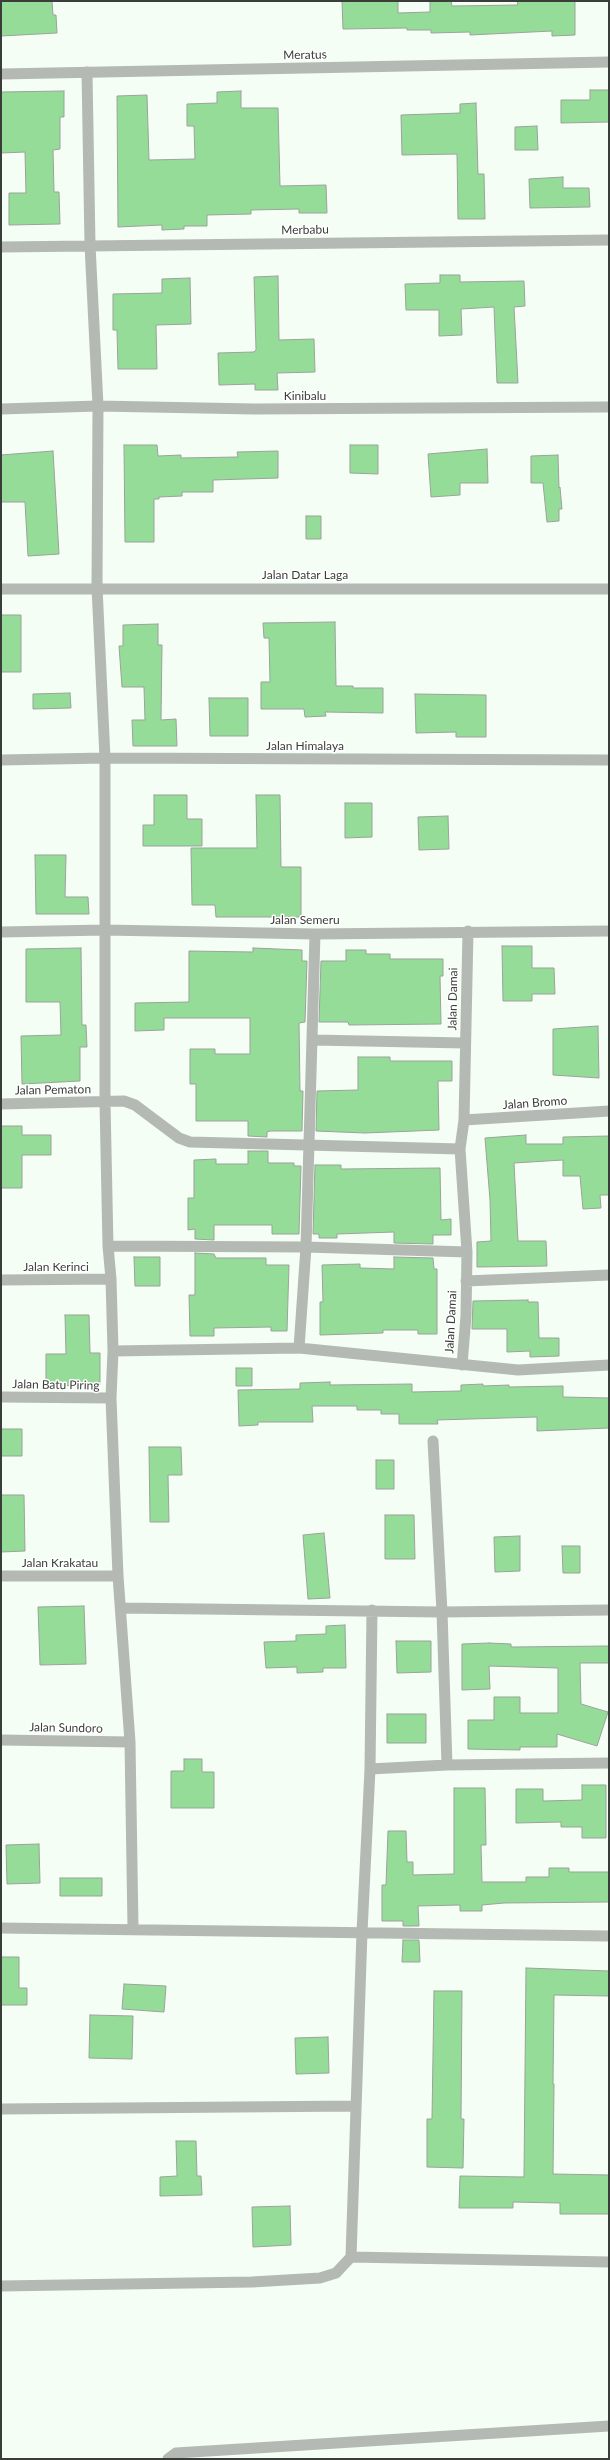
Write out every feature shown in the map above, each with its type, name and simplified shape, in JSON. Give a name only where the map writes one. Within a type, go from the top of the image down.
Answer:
[{"type":"street","name":"Meratus","points":[[1,74],[609,62]]},
{"type":"street","points":[[87,72],[90,245],[98,406],[97,587],[105,758],[106,1102],[108,1246],[111,1279],[113,1351],[111,1398],[118,1576],[122,1608],[130,1742],[133,1928]]},
{"type":"street","name":"Merbabu","points":[[1,247],[609,240]]},
{"type":"street","name":"Kinibalu","points":[[1,409],[98,406],[254,409],[609,407]]},
{"type":"street","name":"Jalan Datar Laga","points":[[1,589],[97,587],[609,589]]},
{"type":"street","name":"Jalan Himalaya","points":[[1,760],[105,758],[609,760]]},
{"type":"street","name":"Jalan Semeru","points":[[1,932],[105,930],[315,934],[468,931],[609,931]]},
{"type":"street","name":"Jalan Damai","points":[[113,1351],[299,1348],[462,1365],[466,1316],[467,1252],[460,1149],[464,1120],[468,931]]},
{"type":"street","points":[[299,1348],[306,1247],[315,934]]},
{"type":"street","points":[[313,1040],[465,1042]]},
{"type":"street","name":"Jalan Pematon","points":[[1,1104],[124,1101],[135,1105],[179,1138],[190,1142],[460,1149]]},
{"type":"street","name":"Jalan Bromo","points":[[464,1120],[609,1111]]},
{"type":"street","points":[[108,1246],[306,1247],[467,1252]]},
{"type":"street","points":[[466,1281],[609,1275]]},
{"type":"street","name":"Jalan Kerinci","points":[[1,1280],[111,1279]]},
{"type":"street","points":[[462,1365],[518,1370],[609,1365]]},
{"type":"street","name":"Jalan Batu Piring","points":[[1,1397],[111,1398]]},
{"type":"street","points":[[433,1441],[442,1612],[447,1765]]},
{"type":"street","name":"Jalan Krakatau","points":[[1,1576],[118,1576]]},
{"type":"street","points":[[122,1608],[442,1612],[609,1610]]},
{"type":"street","points":[[1,2286],[252,2282],[320,2278],[336,2273],[351,2257],[362,1932],[370,1769],[372,1610]]},
{"type":"street","name":"Jalan Sundoro","points":[[1,1740],[130,1742]]},
{"type":"street","points":[[370,1769],[447,1765],[609,1763]]},
{"type":"street","points":[[1,1928],[133,1928],[609,1936]]},
{"type":"street","points":[[1,2108],[356,2106]]},
{"type":"street","points":[[351,2257],[609,2262]]},
{"type":"street","points":[[168,2459],[176,2453],[609,2426]]},
{"type":"building","points":[[1,1],[52,1],[53,15],[56,15],[57,33],[1,36]]},
{"type":"building","points":[[342,1],[398,1],[398,13],[430,12],[430,1],[451,1],[452,6],[518,5],[517,1],[575,1],[575,35],[552,36],[552,31],[470,35],[470,32],[431,33],[431,30],[407,30],[407,28],[343,29]]},
{"type":"building","points":[[590,90],[609,90],[609,122],[561,123],[561,100],[590,100]]},
{"type":"building","points":[[64,91],[64,117],[60,117],[60,149],[53,150],[54,192],[59,192],[60,224],[9,225],[9,193],[26,193],[25,152],[1,153],[1,92]]},
{"type":"building","points":[[241,91],[241,108],[278,108],[280,186],[326,185],[327,213],[299,213],[299,209],[251,210],[251,214],[207,215],[207,226],[184,226],[184,229],[162,230],[162,225],[118,227],[117,96],[147,95],[149,160],[195,159],[194,126],[187,126],[187,104],[217,103],[217,92]]},
{"type":"building","points":[[476,103],[478,174],[484,174],[485,219],[458,219],[457,154],[402,155],[401,115],[460,113],[460,104]]},
{"type":"building","points":[[537,126],[538,150],[515,150],[515,127]]},
{"type":"building","points":[[563,177],[563,188],[589,188],[590,207],[530,208],[529,179]]},
{"type":"building","points":[[440,275],[460,275],[460,282],[524,281],[525,306],[514,307],[518,383],[497,383],[494,307],[461,309],[462,335],[439,336],[439,310],[406,310],[405,284],[440,283]]},
{"type":"building","points":[[278,276],[279,340],[314,339],[315,372],[277,373],[278,390],[255,390],[255,384],[219,385],[218,353],[254,352],[256,350],[254,277]]},
{"type":"building","points":[[190,278],[191,324],[156,325],[157,369],[118,369],[117,330],[113,330],[113,294],[162,293],[162,279]]},
{"type":"building","points":[[124,445],[157,445],[158,456],[181,455],[181,458],[238,457],[237,452],[278,451],[278,478],[213,480],[213,492],[182,492],[182,496],[159,497],[159,499],[154,499],[154,542],[125,542]]},
{"type":"building","points":[[350,445],[378,445],[378,474],[350,473]]},
{"type":"building","points":[[487,449],[488,483],[460,483],[460,495],[431,497],[428,454]]},
{"type":"building","points":[[53,451],[59,554],[28,556],[25,502],[1,502],[1,455]]},
{"type":"building","points":[[558,455],[559,488],[560,487],[562,509],[559,509],[559,521],[547,522],[543,483],[531,483],[531,456]]},
{"type":"building","points":[[306,516],[321,516],[321,539],[306,539]]},
{"type":"building","points":[[1,615],[21,615],[21,672],[1,672]]},
{"type":"building","points":[[335,622],[336,686],[353,686],[353,688],[383,688],[383,713],[325,712],[326,716],[305,717],[304,709],[261,709],[261,682],[270,682],[269,638],[264,638],[263,623]]},
{"type":"building","points":[[158,624],[158,645],[162,645],[161,720],[176,719],[177,746],[133,746],[132,720],[145,720],[144,687],[122,687],[119,646],[123,646],[123,625]]},
{"type":"building","points":[[70,693],[71,708],[33,709],[33,694]]},
{"type":"building","points":[[415,694],[486,695],[486,737],[456,737],[456,732],[416,733]]},
{"type":"building","points":[[209,698],[248,698],[248,736],[210,736]]},
{"type":"building","points":[[154,795],[187,795],[187,819],[202,819],[202,846],[143,846],[143,825],[154,825]]},
{"type":"building","points":[[256,795],[280,795],[281,867],[301,867],[301,917],[216,917],[215,905],[192,905],[191,848],[257,848]]},
{"type":"building","points":[[345,803],[372,803],[372,837],[345,838]]},
{"type":"building","points":[[448,816],[449,849],[419,850],[418,817]]},
{"type":"building","points":[[35,855],[66,855],[65,897],[88,897],[89,914],[36,914]]},
{"type":"building","points":[[502,946],[532,946],[532,968],[554,968],[555,994],[532,994],[532,1001],[503,1001]]},
{"type":"building","points":[[81,948],[82,1025],[86,1025],[87,1047],[80,1047],[80,1081],[22,1084],[21,1036],[61,1035],[60,1002],[26,1002],[26,949]]},
{"type":"building","points":[[253,948],[302,950],[302,961],[307,961],[305,1022],[299,1023],[300,1091],[303,1091],[302,1131],[270,1131],[267,1132],[267,1137],[248,1136],[248,1121],[196,1121],[196,1084],[190,1084],[190,1049],[215,1049],[215,1054],[250,1054],[250,1018],[164,1018],[164,1030],[135,1031],[135,1003],[189,1002],[189,951],[253,952]]},
{"type":"building","points":[[346,950],[366,950],[366,954],[390,954],[390,959],[443,959],[443,976],[440,976],[441,1024],[349,1025],[348,1022],[319,1022],[321,961],[346,961]]},
{"type":"building","points":[[598,1026],[599,1078],[553,1075],[553,1029]]},
{"type":"building","points":[[358,1057],[390,1057],[390,1061],[452,1061],[452,1081],[438,1081],[439,1130],[365,1133],[316,1131],[317,1091],[358,1090]]},
{"type":"building","points":[[1,1126],[22,1126],[22,1135],[51,1135],[51,1155],[22,1155],[22,1188],[1,1188]]},
{"type":"building","points":[[526,1135],[526,1144],[563,1144],[563,1137],[609,1136],[609,1195],[600,1195],[601,1208],[583,1209],[580,1176],[563,1176],[563,1160],[514,1163],[518,1241],[546,1241],[547,1266],[477,1267],[477,1242],[491,1241],[490,1200],[485,1138]]},
{"type":"building","points":[[248,1151],[268,1151],[268,1163],[294,1163],[294,1166],[301,1166],[299,1234],[272,1234],[272,1225],[214,1225],[214,1240],[195,1239],[195,1229],[188,1230],[188,1198],[194,1198],[194,1160],[216,1159],[216,1164],[248,1164]]},
{"type":"building","points":[[315,1165],[341,1165],[341,1169],[440,1168],[441,1220],[451,1219],[451,1235],[433,1235],[433,1244],[394,1243],[394,1232],[337,1234],[337,1238],[319,1238],[319,1234],[313,1234]]},
{"type":"building","points":[[195,1253],[214,1254],[216,1258],[266,1258],[266,1265],[289,1265],[287,1331],[271,1331],[271,1327],[214,1328],[214,1336],[190,1336],[189,1295],[195,1295]]},
{"type":"building","points":[[134,1257],[160,1257],[160,1286],[135,1286]]},
{"type":"building","points":[[394,1257],[433,1258],[434,1269],[437,1269],[437,1334],[418,1334],[418,1330],[383,1330],[383,1333],[320,1335],[320,1302],[323,1302],[322,1265],[360,1264],[360,1268],[394,1269]]},
{"type":"building","points":[[528,1300],[528,1302],[538,1302],[539,1338],[559,1338],[559,1356],[530,1357],[530,1351],[507,1352],[507,1329],[472,1329],[473,1301]]},
{"type":"building","points":[[65,1315],[89,1315],[90,1353],[100,1353],[100,1385],[46,1386],[46,1354],[66,1354]]},
{"type":"building","points":[[236,1368],[252,1368],[252,1386],[236,1386]]},
{"type":"building","points":[[330,1382],[330,1385],[412,1384],[412,1392],[461,1391],[461,1385],[483,1384],[483,1386],[509,1385],[509,1387],[563,1386],[563,1397],[609,1398],[609,1428],[537,1431],[537,1417],[437,1420],[438,1424],[399,1424],[399,1414],[381,1414],[381,1410],[357,1410],[357,1406],[312,1406],[313,1422],[258,1422],[258,1425],[239,1426],[238,1390],[300,1389],[300,1383]]},
{"type":"building","points":[[1,1429],[22,1429],[22,1456],[1,1456]]},
{"type":"building","points":[[149,1447],[181,1447],[182,1475],[168,1475],[169,1522],[150,1522]]},
{"type":"building","points":[[376,1460],[394,1460],[394,1489],[376,1489]]},
{"type":"building","points":[[1,1495],[24,1495],[25,1551],[1,1552]]},
{"type":"building","points":[[385,1515],[414,1515],[415,1559],[385,1559]]},
{"type":"building","points":[[324,1533],[330,1598],[308,1599],[303,1535]]},
{"type":"building","points":[[520,1536],[520,1571],[495,1572],[494,1537]]},
{"type":"building","points":[[562,1546],[580,1546],[580,1573],[563,1573]]},
{"type":"building","points":[[84,1606],[86,1664],[40,1665],[38,1607]]},
{"type":"building","points":[[345,1625],[346,1668],[323,1668],[323,1672],[297,1673],[297,1667],[266,1668],[264,1642],[296,1641],[296,1635],[326,1634],[326,1626]]},
{"type":"building","points":[[396,1641],[431,1641],[431,1672],[397,1673]]},
{"type":"building","points":[[462,1644],[511,1644],[511,1647],[609,1646],[609,1663],[580,1663],[581,1704],[608,1712],[597,1746],[557,1734],[557,1747],[520,1747],[520,1750],[468,1749],[468,1720],[494,1720],[494,1697],[520,1697],[520,1713],[558,1713],[558,1668],[489,1666],[490,1689],[462,1690]]},
{"type":"building","points":[[387,1714],[426,1714],[426,1743],[387,1743]]},
{"type":"building","points":[[184,1759],[202,1759],[202,1772],[214,1772],[214,1808],[171,1808],[171,1771],[184,1771]]},
{"type":"building","points":[[582,1785],[606,1785],[606,1838],[582,1838],[582,1827],[561,1827],[561,1822],[516,1823],[516,1789],[543,1789],[543,1801],[582,1800]]},
{"type":"building","points":[[454,1788],[485,1788],[486,1845],[481,1845],[482,1882],[526,1882],[526,1877],[549,1877],[549,1868],[569,1868],[569,1872],[609,1872],[609,1902],[504,1903],[482,1905],[482,1911],[460,1911],[460,1905],[418,1906],[419,1926],[403,1926],[403,1921],[382,1921],[382,1885],[386,1885],[388,1831],[406,1831],[407,1862],[413,1862],[413,1875],[454,1874]]},
{"type":"building","points":[[39,1844],[40,1883],[7,1884],[6,1845]]},
{"type":"building","points":[[60,1878],[102,1878],[102,1896],[60,1896]]},
{"type":"building","points":[[403,1940],[419,1940],[420,1962],[402,1962]]},
{"type":"building","points":[[1,1957],[19,1957],[19,1988],[27,1988],[27,2005],[1,2005]]},
{"type":"building","points":[[526,1968],[609,1971],[609,1996],[554,1995],[553,2174],[609,2175],[609,2214],[560,2214],[560,2203],[513,2202],[513,2208],[459,2208],[460,2176],[524,2177]]},
{"type":"building","points":[[124,1984],[166,1986],[164,2012],[122,2009]]},
{"type":"building","points":[[434,1991],[462,1991],[461,2119],[464,2119],[463,2168],[427,2167],[427,2119],[432,2119]]},
{"type":"building","points":[[90,2015],[133,2016],[132,2059],[89,2058]]},
{"type":"building","points":[[328,2037],[329,2073],[296,2074],[295,2038]]},
{"type":"building","points":[[176,2141],[196,2141],[197,2176],[201,2176],[202,2195],[160,2196],[160,2177],[177,2176]]},
{"type":"building","points":[[290,2206],[291,2245],[253,2247],[252,2207]]}]
